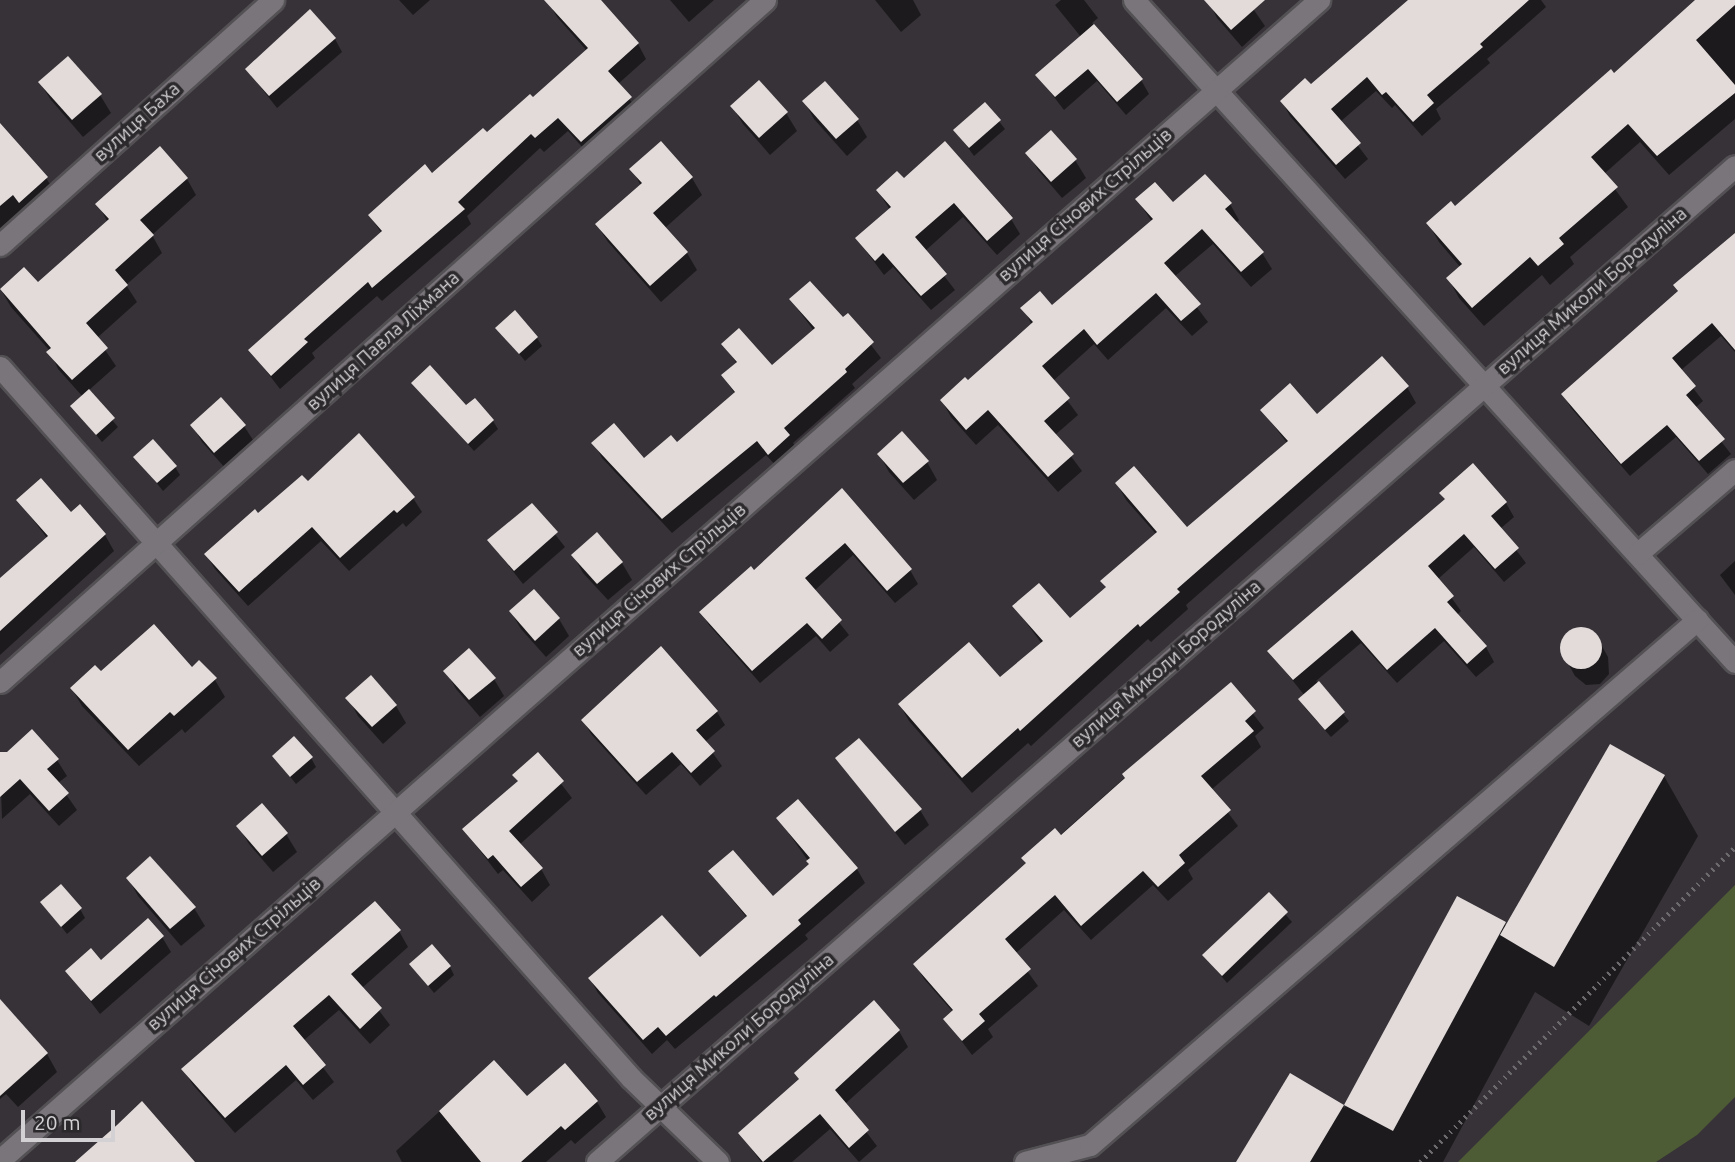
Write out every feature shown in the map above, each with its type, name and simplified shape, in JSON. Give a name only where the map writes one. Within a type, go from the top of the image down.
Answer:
[{"type":"street","name":"вулиця Баха","points":[[0,245],[273,0]]},
{"type":"street","name":"вулиця Павла Ліхмана","points":[[0,682],[765,0]]},
{"type":"street","points":[[1135,0],[1735,662]]},
{"type":"street","name":"вулиця Січових Стрільців","points":[[0,1160],[1319,0]]},
{"type":"street","name":"вулиця Миколи Бородуліна","points":[[597,1162],[1735,166]]},
{"type":"street","points":[[0,367],[397,811],[631,1078],[718,1162]]},
{"type":"street","points":[[1637,554],[1735,470]]},
{"type":"street","points":[[1025,1162],[1090,1145],[1697,620]]},
{"type":"path","points":[[1420,1162],[1735,847]]},
{"type":"green space","points":[[1735,885],[1735,1097],[1697,1135],[1656,1162],[1458,1162]]},
{"type":"building","points":[[544,0],[601,0],[639,43],[608,71],[632,97],[581,142],[558,118],[535,138],[531,134],[458,202],[465,209],[372,288],[368,282],[304,339],[308,342],[271,376],[248,350],[382,231],[368,215],[425,164],[432,173],[483,128],[487,132],[530,94],[533,97],[588,48]]},
{"type":"building","points":[[1204,0],[1265,0],[1231,30]]},
{"type":"building","points":[[1408,0],[1529,0],[1480,44],[1483,47],[1427,95],[1434,103],[1413,122],[1386,92],[1382,95],[1367,77],[1331,109],[1361,143],[1336,165],[1280,101],[1305,78],[1311,84]]},
{"type":"building","points":[[1695,0],[1735,0],[1735,5],[1696,40],[1735,85],[1735,93],[1657,156],[1628,124],[1591,157],[1618,187],[1559,238],[1564,244],[1538,266],[1530,257],[1472,308],[1446,278],[1462,264],[1426,223],[1451,201],[1455,206],[1611,69],[1614,73]]},
{"type":"building","points":[[310,9],[336,38],[269,96],[245,69]]},
{"type":"building","points":[[1094,24],[1143,79],[1117,102],[1088,69],[1055,97],[1035,75]]},
{"type":"building","points":[[68,56],[102,94],[72,120],[38,82]]},
{"type":"building","points":[[759,80],[788,112],[759,138],[730,106]]},
{"type":"building","points":[[825,81],[859,119],[836,139],[802,101]]},
{"type":"building","points":[[985,102],[1001,120],[969,148],[953,130]]},
{"type":"building","points":[[0,123],[48,177],[19,203],[13,195],[0,206]]},
{"type":"building","points":[[1051,130],[1077,159],[1051,182],[1025,153]]},
{"type":"building","points":[[661,141],[693,177],[653,213],[688,252],[650,286],[595,224],[642,183],[629,169]]},
{"type":"building","points":[[945,141],[1013,218],[987,241],[954,203],[915,237],[947,274],[921,296],[883,253],[875,261],[855,238],[891,207],[876,190],[897,171],[904,178]]},
{"type":"building","points":[[160,146],[188,178],[140,220],[154,235],[115,270],[128,285],[86,323],[108,348],[72,380],[46,352],[51,348],[0,289],[24,267],[38,282],[109,219],[95,204]]},
{"type":"building","points":[[1205,174],[1232,203],[1225,209],[1264,252],[1241,272],[1202,229],[1164,263],[1201,304],[1181,321],[1156,293],[1097,345],[1084,329],[1042,366],[1070,398],[1044,421],[1074,454],[1048,477],[988,410],[966,430],[940,400],[965,377],[968,380],[1033,322],[1020,308],[1040,291],[1052,305],[1153,219],[1135,199],[1155,182],[1173,202]]},
{"type":"building","points":[[1735,233],[1735,350],[1712,323],[1672,358],[1696,386],[1686,395],[1725,439],[1699,461],[1667,425],[1621,464],[1561,394],[1678,291],[1673,285]]},
{"type":"building","points":[[810,281],[843,317],[848,313],[874,342],[845,369],[847,372],[784,428],[790,435],[768,455],[757,441],[662,519],[591,443],[614,423],[644,458],[671,435],[677,442],[735,392],[721,375],[737,362],[721,344],[739,328],[772,365],[815,328],[789,299]]},
{"type":"building","points":[[515,310],[538,337],[519,354],[495,328]]},
{"type":"building","points":[[1382,356],[1409,386],[1177,589],[1180,592],[1140,627],[1138,624],[1020,731],[1018,728],[962,778],[898,704],[969,642],[1000,677],[1043,641],[1012,606],[1039,583],[1070,618],[1106,587],[1100,581],[1157,532],[1115,483],[1134,466],[1187,527],[1288,441],[1260,410],[1290,383],[1317,414]]},
{"type":"building","points":[[430,365],[466,405],[475,398],[494,420],[468,444],[411,383]]},
{"type":"building","points":[[89,389],[115,418],[96,435],[70,406]]},
{"type":"building","points":[[221,397],[246,425],[214,453],[190,425]]},
{"type":"building","points":[[902,431],[929,461],[903,483],[877,454]]},
{"type":"building","points":[[359,433],[415,497],[397,513],[394,510],[340,558],[312,527],[239,592],[204,554],[255,509],[258,513],[302,475],[308,481]]},
{"type":"building","points":[[153,439],[177,466],[157,483],[133,457]]},
{"type":"building","points":[[1473,463],[1507,502],[1491,516],[1519,548],[1495,569],[1464,534],[1428,566],[1454,596],[1447,602],[1487,646],[1467,664],[1435,628],[1387,670],[1352,630],[1293,680],[1267,651],[1445,499],[1439,493]]},
{"type":"building","points":[[41,478],[71,512],[80,504],[106,534],[0,631],[0,578],[48,536],[16,500]]},
{"type":"building","points":[[842,488],[912,569],[887,591],[845,543],[805,578],[842,620],[822,639],[807,623],[752,671],[699,612],[751,566],[754,570]]},
{"type":"building","points":[[532,503],[558,532],[514,571],[487,540]]},
{"type":"building","points":[[597,532],[623,562],[597,584],[571,555]]},
{"type":"building","points":[[534,589],[560,618],[535,641],[509,611]]},
{"type":"building","points":[[154,624],[192,667],[199,660],[217,678],[174,716],[170,712],[128,750],[70,688],[95,665],[101,671]]},
{"type":"building","points":[[1581,627],[1596,633],[1602,648],[1596,663],[1581,669],[1566,663],[1560,648],[1566,633]]},
{"type":"building","points":[[661,646],[718,711],[696,730],[715,751],[691,773],[672,752],[637,782],[581,720]]},
{"type":"building","points":[[469,648],[496,678],[469,700],[443,671]]},
{"type":"building","points":[[371,675],[397,705],[372,727],[345,698]]},
{"type":"building","points":[[1319,681],[1345,712],[1325,730],[1298,699]]},
{"type":"building","points":[[1231,682],[1256,711],[1245,721],[1254,731],[1201,776],[1231,810],[1179,855],[1185,863],[1158,887],[1143,871],[1081,926],[1055,895],[1005,939],[1031,969],[979,1014],[985,1021],[962,1041],[943,1019],[953,1010],[913,964],[1026,863],[1021,858],[1055,828],[1061,835],[1125,778],[1122,774]]},
{"type":"building","points":[[32,729],[59,759],[47,769],[69,793],[49,811],[20,779],[0,797],[0,752],[7,752]]},
{"type":"building","points":[[294,736],[313,757],[290,777],[272,756]]},
{"type":"building","points":[[859,738],[922,809],[895,832],[835,758]]},
{"type":"building","points":[[1610,744],[1665,775],[1554,967],[1500,935]]},
{"type":"building","points":[[538,752],[564,781],[509,831],[543,868],[521,887],[493,855],[488,859],[462,829],[518,781],[512,775]]},
{"type":"building","points":[[798,799],[858,868],[798,920],[801,924],[716,997],[714,995],[666,1036],[658,1027],[643,1040],[588,978],[662,915],[700,957],[747,916],[708,871],[733,850],[773,896],[809,864],[806,861],[810,858],[776,818]]},
{"type":"building","points":[[262,803],[288,833],[262,856],[236,826]]},
{"type":"building","points":[[150,856],[196,907],[170,929],[126,878]]},
{"type":"building","points":[[61,884],[82,908],[61,927],[40,902]]},
{"type":"building","points":[[1269,892],[1288,912],[1222,976],[1202,955]]},
{"type":"building","points":[[1457,896],[1506,922],[1393,1131],[1344,1105]]},
{"type":"building","points":[[375,901],[401,930],[351,974],[382,1008],[360,1029],[329,995],[293,1026],[326,1065],[303,1085],[286,1065],[225,1118],[181,1069]]},
{"type":"building","points":[[148,918],[164,936],[91,1001],[65,971],[91,948],[101,960]]},
{"type":"building","points":[[432,944],[451,966],[428,986],[409,964]]},
{"type":"building","points":[[0,999],[48,1053],[0,1096]]},
{"type":"building","points":[[874,1000],[900,1030],[835,1090],[869,1130],[849,1148],[820,1114],[763,1162],[738,1133],[799,1079],[794,1073]]},
{"type":"building","points":[[494,1060],[527,1096],[565,1063],[598,1101],[565,1130],[561,1126],[521,1162],[481,1162],[439,1111]]},
{"type":"building","points":[[1290,1073],[1344,1105],[1310,1162],[1236,1162]]},
{"type":"building","points":[[142,1101],[195,1162],[75,1162],[117,1125]]}]
